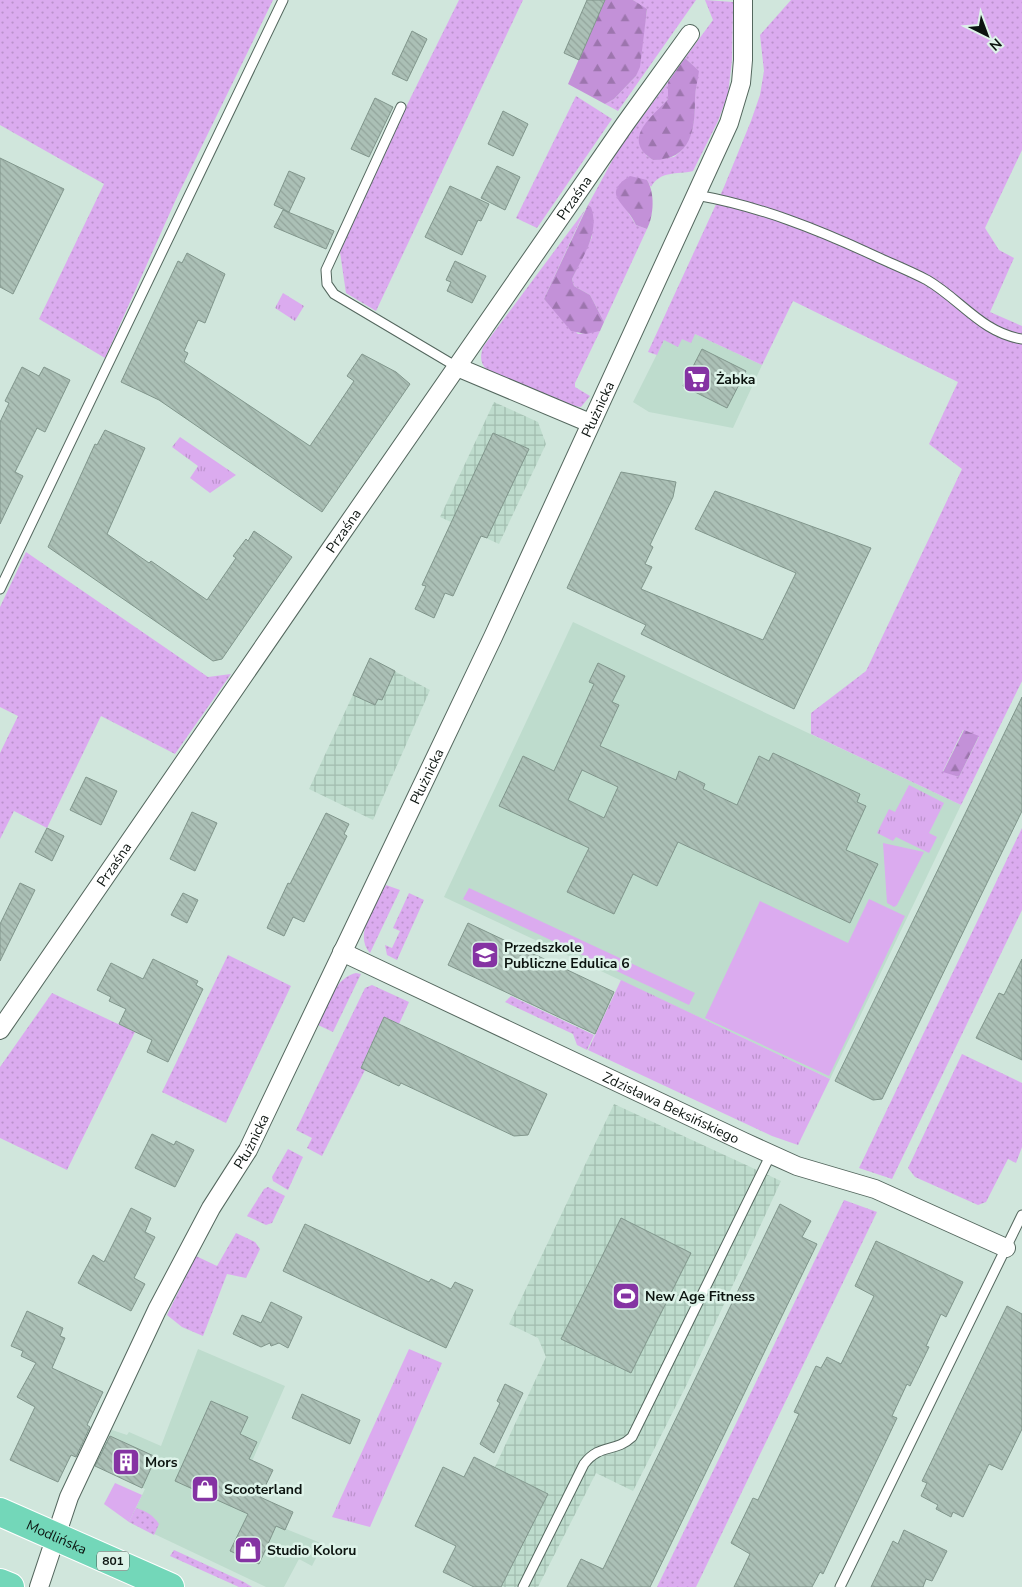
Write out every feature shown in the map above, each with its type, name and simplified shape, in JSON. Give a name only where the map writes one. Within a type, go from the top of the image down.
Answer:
[{"type":"main road","name":"Modlińska","points":[[0,1512],[170,1587]]},
{"type":"main road","points":[[0,1582],[10,1587]]},
{"type":"street","name":"Płużnicka","points":[[39,1587],[69,1497],[157,1310],[210,1208],[248,1150],[493,637],[729,123],[741,83],[744,60],[743,0]]},
{"type":"street","name":"Przaśna","points":[[0,1030],[624,124],[690,34]]},
{"type":"street","points":[[457,367],[590,423]]},
{"type":"street","name":"Zdzisława Beksińskiego","points":[[342,952],[797,1166],[875,1189],[1006,1248]]},
{"type":"lane","points":[[0,589],[283,0]]},
{"type":"lane","points":[[401,107],[326,270],[327,284],[334,294],[457,367]]},
{"type":"lane","points":[[696,195],[739,203],[770,212],[850,244],[927,280],[984,325],[1008,337],[1022,339]]},
{"type":"lane","points":[[523,1587],[584,1464],[591,1454],[601,1449],[623,1446],[632,1437],[771,1154]]},
{"type":"lane","points":[[840,1587],[1022,1215]]},
{"type":"shaded area","points":[[695,334],[762,365],[733,428],[649,412],[633,402],[664,340]]},
{"type":"shaded area","points":[[494,402],[538,422],[546,444],[499,544],[440,517]]},
{"type":"shaded area","points":[[573,622],[961,805],[830,1079],[444,897]]},
{"type":"shaded area","points":[[370,658],[430,690],[373,820],[309,789]]},
{"type":"shaded area","points":[[614,1104],[781,1181],[687,1384],[633,1491],[596,1473],[538,1587],[501,1587],[548,1494],[495,1467],[546,1357],[538,1338],[509,1324]]},
{"type":"shaded area","points":[[198,1349],[285,1386],[232,1507],[323,1544],[312,1566],[299,1559],[284,1587],[266,1587],[129,1522],[145,1489],[95,1466],[112,1430],[127,1435],[129,1432],[161,1446]]},
{"type":"green space","points":[[0,0],[273,0],[177,197],[105,358],[39,319],[104,184],[0,125]]},
{"type":"green space","points":[[459,0],[523,0],[376,311],[346,293],[340,252],[407,105]]},
{"type":"green space","points":[[605,0],[633,0],[647,9],[640,67],[636,76],[614,99],[605,104],[568,84]]},
{"type":"green space","points":[[633,0],[696,0],[618,111],[605,104],[614,99],[636,76],[647,10]]},
{"type":"green space","points":[[705,0],[733,2],[732,60],[728,94],[718,121],[693,171],[669,174],[659,178],[651,187],[647,180],[626,209],[636,225],[647,229],[604,322],[590,295],[574,286],[572,279],[592,237],[591,207],[588,205],[618,150],[668,82],[668,99],[659,109],[646,155],[653,160],[674,157],[686,145],[692,130],[696,76],[693,67],[685,58],[713,20]]},
{"type":"green space","points":[[791,0],[1022,0],[1022,150],[985,228],[999,250],[1014,258],[990,312],[1022,326],[1022,681],[961,805],[811,734],[811,713],[866,671],[962,469],[929,444],[958,382],[793,301],[762,365],[695,334],[691,343],[682,339],[678,347],[664,340],[657,355],[648,352],[724,187],[751,121],[760,95],[764,71],[760,35]],"holes":[[[963,730],[979,737],[959,777],[943,771]]]},
{"type":"green space","points":[[685,58],[699,71],[695,91],[694,121],[689,141],[676,155],[666,159],[653,160],[644,152],[639,144],[639,136],[647,121],[668,99],[668,82]]},
{"type":"green space","points":[[576,96],[612,119],[537,228],[516,218]]},
{"type":"green space","points":[[630,176],[647,180],[650,185],[653,204],[647,229],[636,225],[618,200],[616,194],[621,183]]},
{"type":"green space","points":[[588,205],[591,207],[593,217],[592,235],[572,279],[574,286],[590,295],[604,322],[600,331],[586,334],[571,331],[544,299]]},
{"type":"green space","points":[[585,210],[544,299],[578,334],[600,331],[575,383],[575,387],[590,396],[581,407],[568,405],[487,370],[483,365],[481,357],[483,347]]},
{"type":"green space","points":[[283,293],[304,306],[295,321],[275,308]]},
{"type":"green space","points":[[180,437],[236,475],[210,493],[190,478],[198,466],[172,447]]},
{"type":"green space","points":[[26,552],[208,677],[231,674],[175,754],[101,716],[47,828],[14,811],[0,839],[0,753],[18,716],[0,707],[0,607]]},
{"type":"green space","points":[[964,730],[979,736],[959,777],[943,772]]},
{"type":"green space","points":[[909,785],[944,803],[929,833],[937,837],[929,853],[896,837],[893,841],[877,833],[889,809],[895,812]]},
{"type":"green space","points":[[1022,828],[1022,910],[892,1179],[859,1168]]},
{"type":"green space","points":[[883,843],[924,852],[897,905],[894,907],[887,903]]},
{"type":"green space","points":[[386,885],[400,890],[370,953],[365,945],[365,928],[372,910]]},
{"type":"green space","points":[[469,888],[695,993],[689,1005],[463,899]]},
{"type":"green space","points":[[409,893],[424,900],[397,960],[387,955],[385,945],[392,948],[400,931],[393,928]]},
{"type":"green space","points":[[869,899],[905,916],[829,1076],[705,1018],[760,901],[848,943]]},
{"type":"green space","points":[[228,955],[291,986],[226,1123],[162,1092]]},
{"type":"green space","points":[[356,973],[361,974],[333,1032],[318,1025],[337,987],[348,976]]},
{"type":"green space","points":[[621,980],[830,1079],[798,1145],[772,1136],[588,1050]]},
{"type":"green space","points":[[372,985],[409,1002],[399,1024],[384,1017],[361,1067],[365,1070],[322,1156],[307,1148],[312,1138],[296,1130],[365,988]]},
{"type":"green space","points":[[52,993],[135,1032],[67,1170],[0,1138],[0,1067]]},
{"type":"green space","points":[[511,996],[594,1035],[587,1050],[577,1045],[573,1034],[505,1002]]},
{"type":"green space","points":[[962,1054],[1022,1083],[1022,1147],[1016,1163],[1008,1159],[986,1202],[978,1205],[915,1177],[908,1168]]},
{"type":"green space","points":[[288,1149],[303,1157],[288,1190],[273,1181],[272,1177]]},
{"type":"green space","points":[[268,1187],[285,1196],[272,1223],[266,1225],[247,1216],[264,1189]]},
{"type":"green space","points":[[844,1200],[877,1212],[696,1587],[657,1587]]},
{"type":"green space","points":[[236,1233],[255,1242],[260,1249],[246,1278],[227,1274],[203,1336],[182,1327],[167,1315],[196,1256],[217,1266]]},
{"type":"green space","points":[[409,1349],[442,1363],[370,1527],[332,1517]]},
{"type":"green space","points":[[115,1483],[142,1495],[129,1522],[104,1504]]},
{"type":"green space","points":[[136,1508],[149,1514],[159,1524],[154,1535],[129,1522]]},
{"type":"green space","points":[[174,1550],[252,1587],[239,1587],[170,1556]]},
{"type":"building","points":[[587,0],[605,0],[579,60],[564,53]]},
{"type":"building","points":[[412,31],[427,39],[407,81],[392,74]]},
{"type":"building","points":[[375,98],[393,107],[369,157],[351,149]]},
{"type":"building","points":[[503,111],[528,124],[513,156],[488,144]]},
{"type":"building","points":[[0,158],[64,189],[13,294],[0,287]]},
{"type":"building","points":[[497,166],[520,177],[505,210],[481,198]]},
{"type":"building","points":[[289,171],[305,178],[289,212],[274,205]]},
{"type":"building","points":[[450,186],[489,204],[481,221],[478,220],[462,255],[425,237]]},
{"type":"building","points":[[283,210],[334,231],[326,249],[274,227]]},
{"type":"building","points":[[187,253],[225,274],[205,323],[198,320],[184,351],[188,353],[184,362],[310,446],[354,381],[347,376],[362,354],[396,372],[410,384],[322,512],[159,400],[121,382],[178,261],[182,263]]},
{"type":"building","points":[[455,261],[486,276],[472,303],[447,291],[451,282],[446,280]]},
{"type":"building","points":[[702,349],[746,371],[727,408],[683,386]]},
{"type":"building","points":[[22,367],[39,376],[44,367],[70,380],[45,432],[37,428],[15,472],[23,476],[0,524],[0,422],[9,403],[5,401]]},
{"type":"building","points":[[105,430],[145,448],[107,534],[149,563],[151,561],[207,600],[236,558],[233,556],[246,539],[248,541],[254,531],[292,557],[222,659],[213,661],[48,547],[95,444],[97,445]]},
{"type":"building","points":[[493,433],[529,449],[487,538],[481,536],[453,596],[445,593],[434,618],[415,609],[426,586],[422,585]]},
{"type":"building","points":[[621,472],[676,482],[673,497],[650,545],[653,547],[645,564],[652,567],[641,589],[763,640],[796,573],[695,529],[715,491],[871,548],[794,709],[641,634],[646,625],[567,588]]},
{"type":"building","points":[[370,658],[395,671],[382,700],[378,699],[375,705],[353,695]]},
{"type":"building","points":[[598,663],[625,676],[612,702],[619,705],[600,746],[676,780],[679,771],[705,784],[703,789],[737,805],[759,756],[769,761],[773,753],[860,794],[857,802],[866,806],[846,850],[878,864],[850,923],[678,842],[657,886],[633,874],[614,914],[567,892],[589,848],[499,806],[523,756],[554,771],[594,684],[589,682]],"holes":[[[582,770],[618,787],[604,818],[568,800]]]},
{"type":"building","points":[[1022,697],[1022,811],[882,1099],[873,1100],[835,1081]]},
{"type":"building","points":[[86,777],[117,791],[101,825],[70,810]]},
{"type":"building","points":[[192,812],[217,823],[195,871],[170,859]]},
{"type":"building","points":[[326,813],[349,824],[344,834],[347,836],[304,922],[293,917],[284,936],[267,928],[288,883],[290,884]]},
{"type":"building","points":[[47,828],[64,836],[52,861],[35,852]]},
{"type":"building","points":[[20,883],[35,890],[0,961],[0,924]]},
{"type":"building","points":[[183,893],[198,900],[187,923],[171,915]]},
{"type":"building","points":[[468,923],[614,992],[595,1034],[448,965]]},
{"type":"building","points":[[153,959],[198,981],[196,985],[203,989],[168,1062],[147,1052],[152,1040],[119,1024],[126,1009],[109,1001],[111,997],[97,990],[111,963],[143,979]]},
{"type":"building","points":[[1022,959],[1022,1060],[976,1038],[999,993],[1004,995]]},
{"type":"building","points":[[384,1017],[547,1094],[528,1135],[514,1136],[401,1083],[399,1086],[361,1068]]},
{"type":"building","points":[[152,1134],[174,1145],[176,1141],[194,1150],[175,1187],[135,1168]]},
{"type":"building","points":[[780,1204],[811,1221],[802,1237],[817,1244],[650,1587],[567,1587],[581,1559],[603,1569]]},
{"type":"building","points":[[131,1208],[151,1218],[145,1232],[155,1237],[134,1278],[145,1284],[131,1311],[78,1283],[93,1255],[104,1262]]},
{"type":"building","name":"New Age Fitness","points":[[621,1218],[691,1253],[631,1373],[561,1339]]},
{"type":"building","points":[[305,1224],[429,1282],[431,1279],[451,1289],[455,1282],[473,1290],[446,1348],[283,1271]]},
{"type":"building","points":[[876,1241],[963,1282],[946,1317],[941,1314],[926,1346],[929,1347],[910,1386],[907,1384],[892,1416],[897,1418],[823,1574],[820,1572],[812,1587],[734,1587],[750,1554],[731,1543],[753,1498],[758,1500],[799,1414],[794,1412],[816,1366],[821,1368],[827,1357],[841,1364],[874,1296],[855,1286]]},
{"type":"building","points":[[271,1302],[302,1317],[288,1348],[279,1343],[271,1346],[270,1343],[261,1347],[233,1334],[242,1315],[261,1323]]},
{"type":"building","points":[[1007,1306],[1022,1314],[1022,1429],[1002,1470],[989,1464],[963,1517],[953,1512],[951,1517],[936,1509],[938,1505],[921,1496],[927,1483],[922,1481]]},
{"type":"building","points":[[27,1311],[63,1328],[60,1336],[65,1338],[52,1368],[103,1392],[87,1425],[90,1427],[76,1457],[71,1455],[58,1482],[10,1460],[35,1407],[17,1397],[36,1363],[21,1356],[23,1351],[11,1346]]},
{"type":"building","points":[[505,1384],[523,1393],[494,1453],[480,1444],[500,1403],[497,1401]]},
{"type":"building","points":[[302,1394],[360,1420],[350,1444],[292,1418]]},
{"type":"building","points":[[211,1401],[248,1417],[240,1434],[257,1442],[249,1459],[273,1470],[260,1497],[293,1512],[285,1530],[276,1526],[259,1564],[230,1551],[248,1514],[175,1481]]},
{"type":"building","name":"Mors","points":[[110,1436],[156,1457],[142,1488],[95,1466]]},
{"type":"building","points":[[474,1457],[548,1494],[501,1587],[474,1587],[443,1572],[456,1546],[415,1526],[443,1467],[464,1477]]},
{"type":"building","points":[[904,1530],[947,1551],[932,1581],[926,1579],[923,1587],[871,1587],[893,1541],[898,1544]]},
{"type":"place","name":"Żabka","points":[[697,379]]},
{"type":"place","name":"Przedszkole Publiczne Edulica 6","points":[[485,955]]},
{"type":"place","name":"New Age Fitness","points":[[626,1296]]},
{"type":"place","name":"Mors","points":[[126,1462]]},
{"type":"place","name":"Scooterland","points":[[205,1489]]},
{"type":"place","name":"Studio Koloru","points":[[248,1550]]}]
